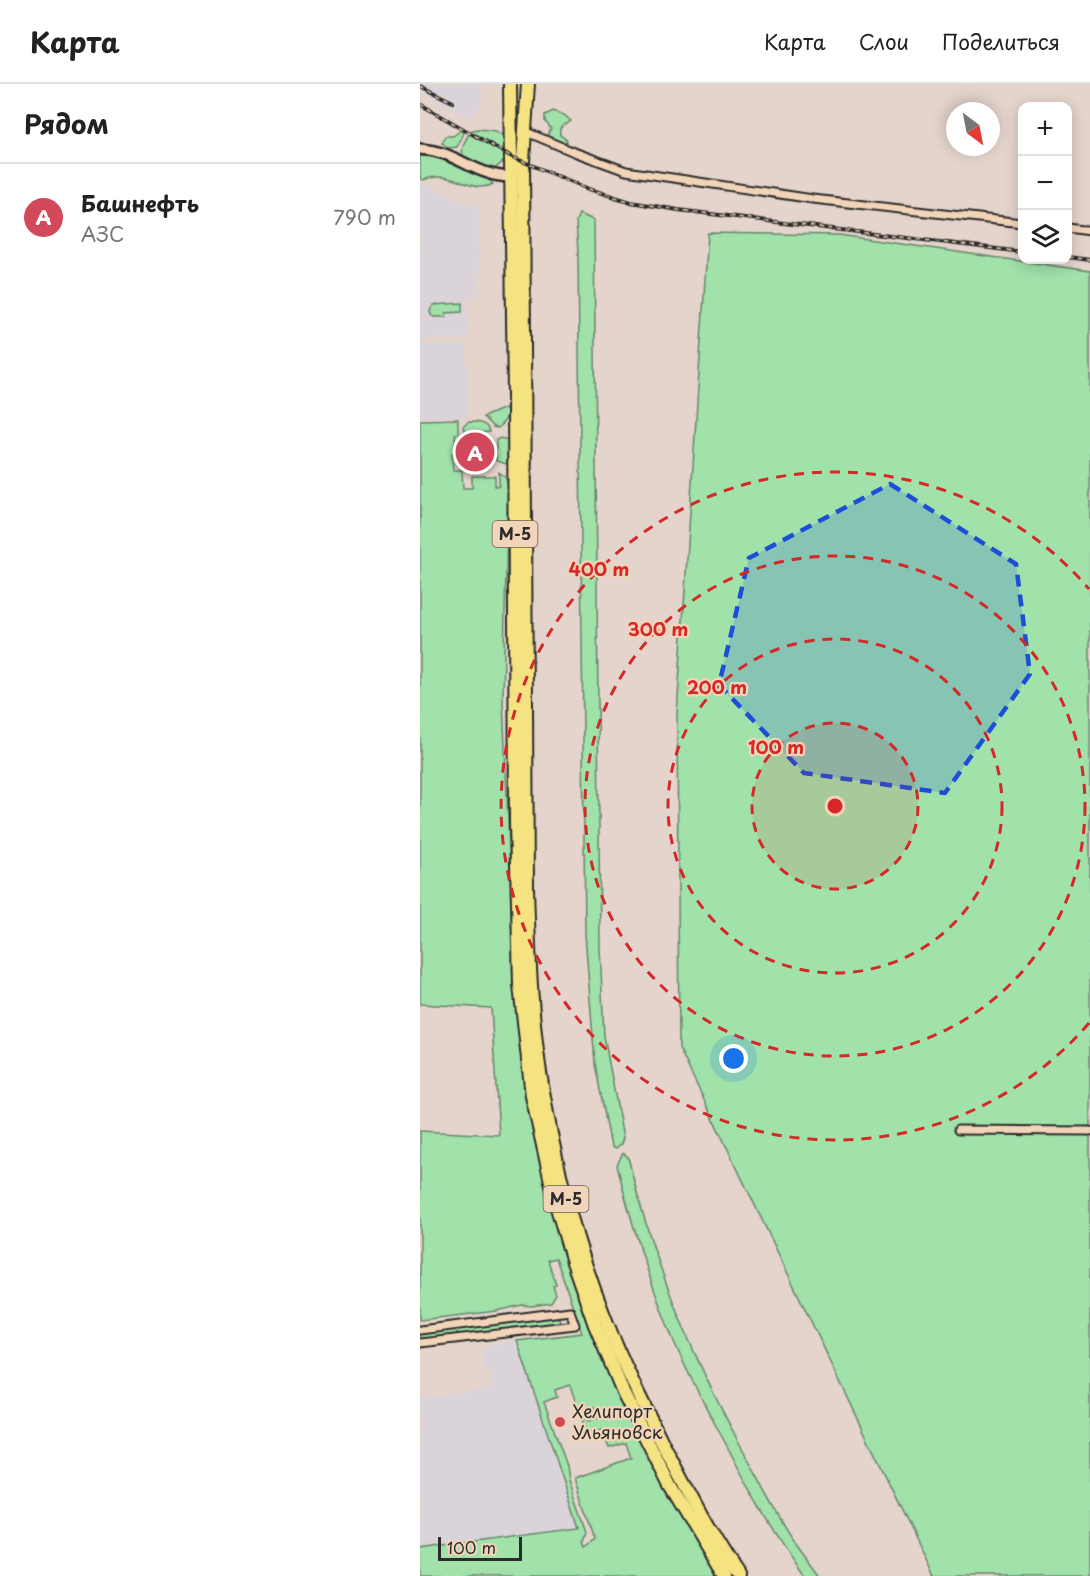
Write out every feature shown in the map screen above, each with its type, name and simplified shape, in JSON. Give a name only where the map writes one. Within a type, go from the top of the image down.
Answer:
[{"type":"highway","name":"М-5","points":[[510,84],[519,985],[532,1096],[556,1204],[595,1325],[623,1392],[670,1486],[723,1576]]},
{"type":"highway","name":"М-5","points":[[528,84],[524,131],[527,888],[530,985],[543,1091],[567,1202],[585,1264],[606,1321],[641,1400],[694,1506],[738,1576]]},
{"type":"street","points":[[524,131],[626,171],[813,199],[1018,222]]},
{"type":"street","points":[[420,149],[435,150],[487,173],[512,178]]},
{"type":"street","points":[[1072,229],[1090,231]]},
{"type":"street","points":[[958,1130],[1090,1131]]},
{"type":"street","points":[[420,1330],[570,1311],[575,1325],[420,1343]]},
{"type":"highlighted area","points":[[890,484],[1016,564],[1030,674],[945,793],[804,773],[719,685],[749,558]]},
{"type":"shaded area","points":[[420,84],[482,84],[482,103],[471,118],[420,91]]},
{"type":"shaded area","points":[[420,182],[480,209],[480,295],[467,296],[467,339],[420,339]]},
{"type":"shaded area","points":[[420,344],[467,344],[468,417],[420,418]]},
{"type":"shaded area","points":[[517,1341],[579,1528],[420,1548],[420,1398],[491,1389],[490,1370],[484,1370],[482,1346]]},
{"type":"green space","points":[[553,111],[564,115],[571,121],[560,129],[560,135],[567,140],[566,143],[547,135],[551,129],[545,121],[545,115]]},
{"type":"green space","points":[[472,130],[496,131],[505,137],[504,161],[493,170],[463,156],[462,149],[466,139]]},
{"type":"green space","points":[[460,131],[464,133],[457,147],[449,148],[442,143],[445,136],[453,136]]},
{"type":"green space","points":[[420,156],[439,157],[493,184],[478,187],[443,177],[423,180],[420,178]]},
{"type":"green space","points":[[579,214],[594,220],[600,948],[604,1036],[623,1138],[621,1144],[615,1149],[611,1147],[595,1064],[585,934],[576,221]]},
{"type":"green space","points":[[708,233],[839,235],[1018,261],[1018,264],[1041,264],[1090,271],[1090,1576],[934,1576],[679,1048],[677,714]]},
{"type":"green space","points":[[462,303],[462,312],[446,313],[446,317],[431,315],[433,305]]},
{"type":"green space","points":[[505,408],[508,411],[505,420],[498,428],[493,427],[483,417]]},
{"type":"green space","points":[[458,419],[458,434],[455,434],[456,453],[452,453],[453,470],[462,470],[463,488],[472,488],[472,476],[495,476],[495,486],[499,486],[499,472],[508,484],[503,699],[516,1013],[527,1094],[568,1265],[717,1576],[420,1576],[420,1549],[579,1528],[517,1341],[582,1333],[556,1258],[548,1260],[556,1285],[553,1286],[556,1295],[551,1303],[420,1320],[420,1131],[499,1135],[491,1008],[420,1004],[420,420]],"holes":[[[570,1385],[580,1415],[585,1413],[584,1410],[595,1407],[599,1417],[588,1421],[586,1418],[582,1420],[587,1435],[602,1430],[609,1448],[626,1443],[631,1458],[575,1478],[595,1539],[586,1547],[584,1542],[587,1532],[544,1402],[557,1397],[555,1390]]]},
{"type":"green space","points":[[468,422],[484,424],[489,432],[465,434],[463,427]]},
{"type":"green space","points":[[500,438],[508,440],[507,464],[496,461],[496,440]]},
{"type":"green space","points":[[623,1153],[628,1157],[661,1270],[706,1378],[778,1515],[820,1576],[805,1576],[773,1529],[681,1357],[650,1278],[629,1211],[617,1165]]},
{"type":"green space","points":[[556,1316],[560,1320],[559,1324],[420,1341],[420,1332]]},
{"type":"railway","points":[[420,86],[453,102]]},
{"type":"railway","points":[[420,104],[512,157],[589,189],[631,202],[678,210],[1018,252]]},
{"type":"railway","points":[[1072,258],[1090,260]]},
{"type":"place","name":"Башнефть","points":[[475,452]]},
{"type":"place","name":"Хелипорт Ульяновск","points":[[560,1422]]}]
